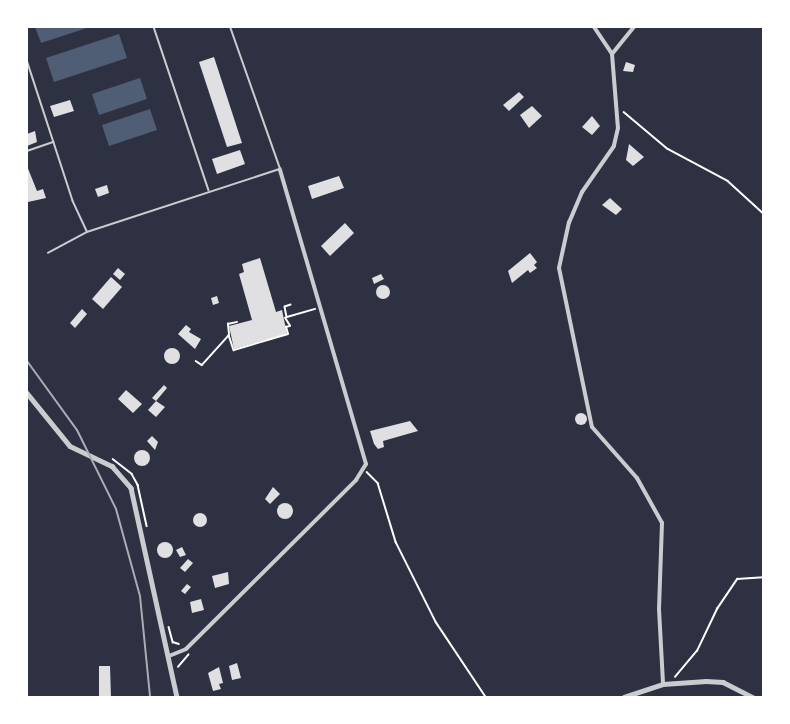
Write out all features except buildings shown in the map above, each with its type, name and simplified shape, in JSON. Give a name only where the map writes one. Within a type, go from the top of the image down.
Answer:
[{"type":"street","points":[[594,27],[612,54],[616,105],[614,146],[582,192],[569,222],[559,268],[592,426],[637,478],[662,523],[659,609],[663,684]]},
{"type":"street","points":[[612,54],[634,27]]},
{"type":"street","points":[[170,656],[186,649],[364,471],[366,455],[280,169]]},
{"type":"street","points":[[27,393],[69,446],[112,466],[131,488],[170,656],[177,697]]},
{"type":"street","points":[[624,697],[663,684],[723,682],[753,697]]},
{"type":"lane","points":[[154,27],[209,190]]},
{"type":"lane","points":[[48,253],[87,232],[209,190],[280,169],[230,27]]},
{"type":"lane","points":[[27,60],[87,232]]},
{"type":"lane","points":[[27,151],[54,142]]},
{"type":"path","points":[[616,105],[668,149],[728,181],[763,213]]},
{"type":"path","points":[[237,322],[228,324],[234,350],[287,335],[285,307],[291,305]]},
{"type":"path","points":[[286,318],[321,306]]},
{"type":"path","points":[[196,361],[202,365],[229,335]]},
{"type":"path","points":[[364,471],[378,483],[396,542],[445,638],[486,697]]},
{"type":"path","points":[[142,499],[148,535]]},
{"type":"path","points":[[671,683],[697,651],[717,609],[737,579],[763,577]]},
{"type":"path","points":[[169,627],[173,642],[183,644]]},
{"type":"path","points":[[179,677],[179,664],[190,653]]},
{"type":"water","points":[[35,27],[90,27],[41,43]]},
{"type":"water","points":[[119,34],[127,58],[54,82],[46,58]]},
{"type":"water","points":[[140,78],[147,99],[99,115],[92,94]]},
{"type":"water","points":[[150,109],[157,130],[109,146],[102,125]]},
{"type":"railway","points":[[27,361],[77,430],[116,509],[140,596],[150,697]]}]
